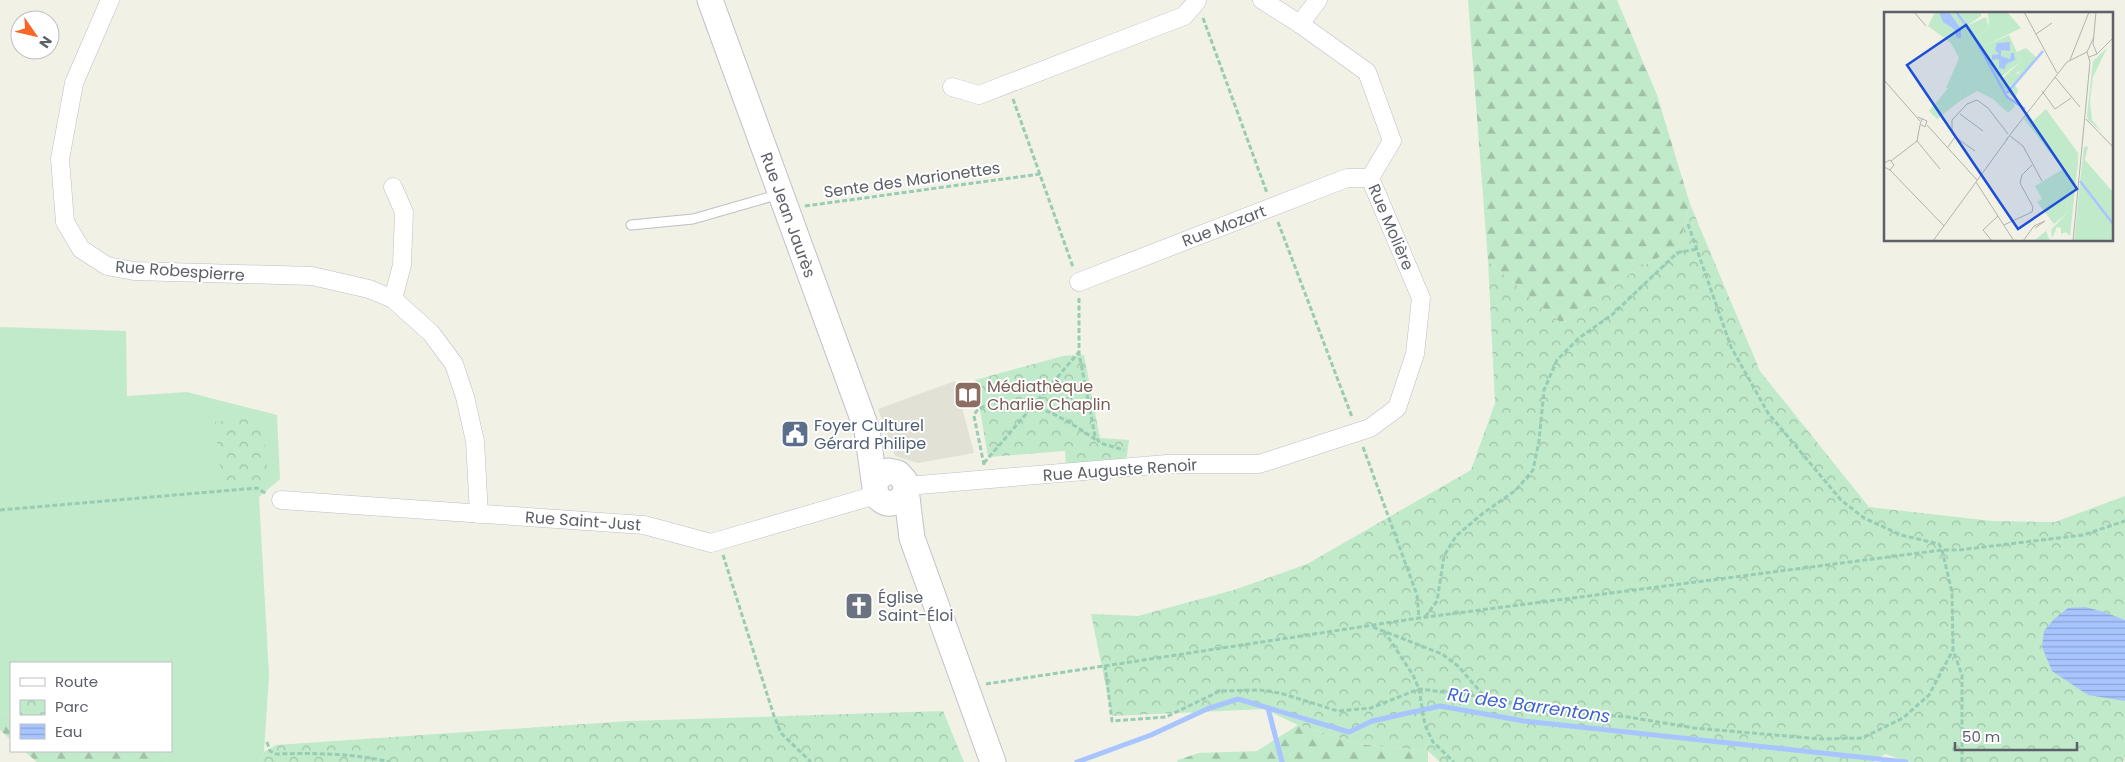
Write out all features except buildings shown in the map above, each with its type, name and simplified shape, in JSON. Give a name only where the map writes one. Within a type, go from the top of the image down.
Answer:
[{"type":"main road","name":"Rue Jean Jaurès","points":[[710,0],[867,430],[891,488]]},
{"type":"main road","points":[[891,488],[912,538],[993,762]]},
{"type":"street","name":"Rue Robespierre","points":[[110,0],[74,84],[60,159],[65,222],[81,250],[107,266],[134,271],[312,276],[369,289],[393,299],[431,332],[454,364],[465,397],[475,441],[479,514]]},
{"type":"street","points":[[952,87],[979,95],[1184,16],[1198,0]]},
{"type":"street","name":"Rue Molière","points":[[1262,0],[1300,24],[1367,72],[1392,141],[1370,178],[1421,298],[1415,354],[1396,408],[1370,428],[1358,432]]},
{"type":"street","points":[[1300,24],[1318,0]]},
{"type":"street","name":"Rue Mozart","points":[[1079,282],[1347,178],[1370,178]]},
{"type":"street","points":[[393,187],[404,212],[402,265],[393,299]]},
{"type":"street","name":"Rue Auguste Renoir","points":[[891,488],[986,472],[1168,464],[1259,464],[1358,432]]},
{"type":"street","name":"Rue Saint-Just","points":[[280,500],[644,525],[711,543],[891,488]]},
{"type":"lane","points":[[632,225],[693,219],[784,202]]},
{"type":"path","points":[[1198,0],[1272,207],[1358,432],[1417,595],[1419,618]]},
{"type":"path","name":"Sente des Marionettes","points":[[784,202],[1040,174]]},
{"type":"path","points":[[1688,224],[1730,348],[1768,414],[1841,500],[1864,518],[1901,535],[1939,544],[1952,592],[1953,650],[1962,675],[1962,760]]},
{"type":"path","points":[[1425,618],[1437,601],[1444,556],[1456,536],[1482,514],[1516,490],[1533,470],[1539,441],[1544,390],[1557,360],[1579,338],[1613,314],[1677,253],[1697,249]]},
{"type":"path","points":[[986,472],[1033,406],[1079,351]]},
{"type":"path","points":[[986,472],[974,416],[975,412],[984,405],[1033,406],[1084,432],[1100,443]]},
{"type":"path","points":[[0,510],[257,488],[280,500]]},
{"type":"path","points":[[966,687],[1286,637],[1372,627],[1419,618],[1942,550],[1958,550],[2083,535],[2125,521]]},
{"type":"path","points":[[719,542],[774,716],[782,733],[810,762]]},
{"type":"path","points":[[1372,627],[1442,654],[1458,666],[1485,697]]},
{"type":"path","points":[[1384,631],[1413,675],[1419,689],[1425,725],[1433,742],[1454,762]]},
{"type":"path","points":[[1105,665],[1112,721],[1166,716],[1220,691],[1266,691],[1338,710],[1371,708],[1419,689],[1485,697],[1546,710],[1628,717],[1694,728],[1820,739],[1862,738],[1903,718],[1929,695],[1953,650]]},
{"type":"path","points":[[268,742],[270,751],[276,754],[322,753],[390,762]]},
{"type":"shaded area","points":[[955,381],[974,453],[918,463],[895,456],[878,409]]},
{"type":"green space","points":[[1468,0],[1617,0],[1657,95],[1690,204],[1679,247],[1637,269],[1561,323],[1488,261]]},
{"type":"green space","points":[[1690,204],[1760,371],[1869,507],[1992,521],[2055,522],[2125,496],[2125,758],[2123,762],[1910,762],[1885,754],[1874,762],[1440,762],[1428,751],[1358,744],[1298,725],[1264,709],[1112,716],[1091,614],[1138,616],[1234,590],[1307,564],[1471,470],[1495,403],[1488,261],[1561,323],[1637,269],[1679,247]]},
{"type":"green space","points":[[0,327],[126,331],[127,396],[187,392],[277,415],[280,479],[259,497],[269,675],[264,752],[259,762],[167,762],[164,752],[172,752],[172,662],[10,662],[10,717],[0,711]]},
{"type":"green space","points":[[1084,355],[1100,438],[1129,440],[1126,463],[1066,468],[1065,451],[988,457],[975,380],[1063,356]]},
{"type":"green space","points":[[262,417],[269,483],[222,488],[215,422]]},
{"type":"green space","points":[[0,711],[10,717],[10,739],[0,730]]},
{"type":"green space","points":[[943,711],[964,762],[259,762],[264,752],[276,745],[629,721]]},
{"type":"green space","points":[[1298,725],[1358,744],[1428,751],[1428,762],[1177,762],[1199,753],[1257,751]]},
{"type":"green space","points":[[25,752],[164,752],[167,762],[37,762]]},
{"type":"water","points":[[2085,607],[2125,620],[2125,701],[2088,695],[2052,671],[2042,647],[2044,631],[2054,619],[2068,608]]},
{"type":"waterway","name":"Rû des Barrentons","points":[[1077,762],[1151,735],[1207,709],[1238,699],[1349,732],[1372,721],[1440,706],[1524,721],[1906,762]]},
{"type":"waterway","points":[[1268,708],[1282,762]]},
{"type":"place","name":"Médiathèque Charlie Chaplin","points":[[968,395]]},
{"type":"place","name":"Foyer Culturel Gérard Philipe","points":[[795,434]]},
{"type":"place","name":"Église Saint-Éloi","points":[[859,606]]}]
